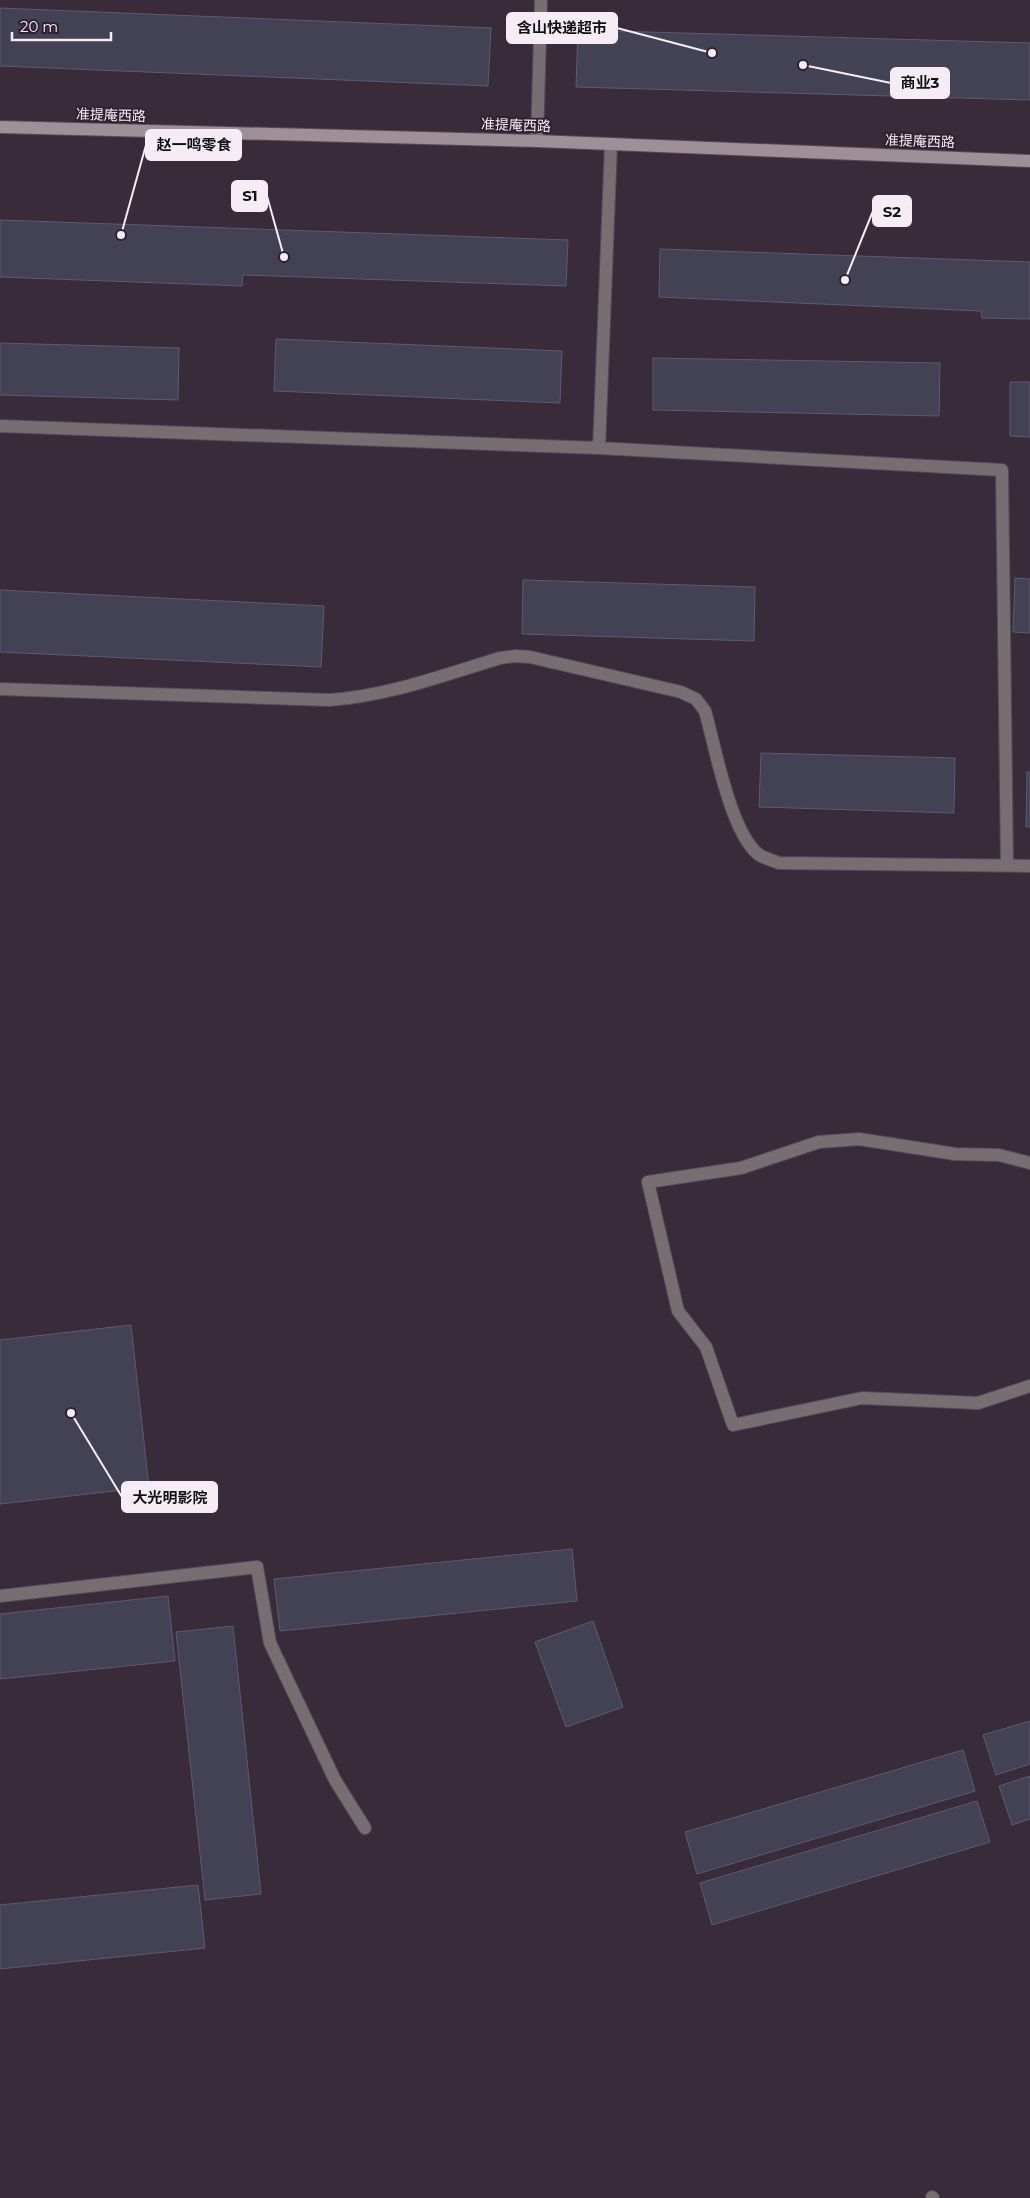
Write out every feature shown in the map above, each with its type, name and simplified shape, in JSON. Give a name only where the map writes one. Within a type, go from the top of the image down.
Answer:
[{"type":"main road","name":"准提庵西路","points":[[0,127],[537,141],[1030,160]]},
{"type":"street","points":[[537,141],[541,0]]},
{"type":"street","points":[[599,448],[611,144]]},
{"type":"street","points":[[0,426],[599,448],[1002,470],[1007,866]]},
{"type":"street","points":[[0,689],[329,700],[359,698],[384,692],[500,658],[530,657],[681,692],[696,699],[705,711],[733,813],[744,837],[758,854],[779,863],[1030,866]]},
{"type":"street","points":[[1030,1163],[999,1155],[955,1154],[859,1139],[820,1142],[741,1168],[648,1182],[678,1311],[706,1348],[733,1425],[862,1398],[978,1403],[1030,1386]]},
{"type":"street","points":[[0,1596],[258,1567],[270,1643],[335,1780],[365,1828]]},
{"type":"building","points":[[0,8],[491,28],[488,86],[0,66]]},
{"type":"building","points":[[578,30],[1030,43],[1030,100],[576,87]]},
{"type":"building","points":[[0,220],[568,240],[566,286],[243,275],[242,286],[0,277]]},
{"type":"building","points":[[660,249],[1030,262],[1030,319],[982,318],[981,311],[659,297]]},
{"type":"building","points":[[276,339],[562,351],[560,403],[274,391]]},
{"type":"building","points":[[0,343],[179,348],[178,400],[0,395]]},
{"type":"building","points":[[653,358],[940,363],[939,416],[653,410]]},
{"type":"building","points":[[1010,382],[1030,382],[1030,437],[1010,436]]},
{"type":"building","points":[[1015,578],[1030,579],[1030,633],[1013,632]]},
{"type":"building","points":[[523,580],[755,587],[754,641],[522,634]]},
{"type":"building","points":[[0,590],[324,606],[321,667],[0,652]]},
{"type":"building","points":[[761,753],[955,758],[954,813],[759,807]]},
{"type":"building","points":[[1027,772],[1030,772],[1030,827],[1026,827]]},
{"type":"building","points":[[131,1325],[149,1487],[0,1504],[0,1340]]},
{"type":"building","points":[[572,1549],[577,1601],[280,1631],[274,1579]]},
{"type":"building","points":[[168,1596],[175,1661],[0,1679],[0,1614]]},
{"type":"building","points":[[593,1621],[623,1707],[566,1727],[535,1642]]},
{"type":"building","points":[[233,1626],[261,1894],[205,1900],[176,1632]]},
{"type":"building","points":[[1030,1721],[1030,1764],[996,1775],[983,1735]]},
{"type":"building","points":[[963,1750],[975,1791],[697,1874],[685,1832]]},
{"type":"building","points":[[1030,1776],[1030,1819],[1012,1825],[999,1786]]},
{"type":"building","points":[[977,1801],[990,1842],[712,1925],[700,1883]]},
{"type":"building","points":[[198,1885],[205,1948],[0,1969],[0,1905]]},
{"type":"place","name":"含山快递超市","points":[[712,53]]},
{"type":"place","name":"商业3","points":[[803,65]]},
{"type":"place","name":"赵一鸣零食","points":[[121,235]]},
{"type":"place","name":"S1","points":[[284,257]]},
{"type":"place","name":"S2","points":[[845,280]]},
{"type":"place","name":"大光明影院","points":[[71,1413]]}]
